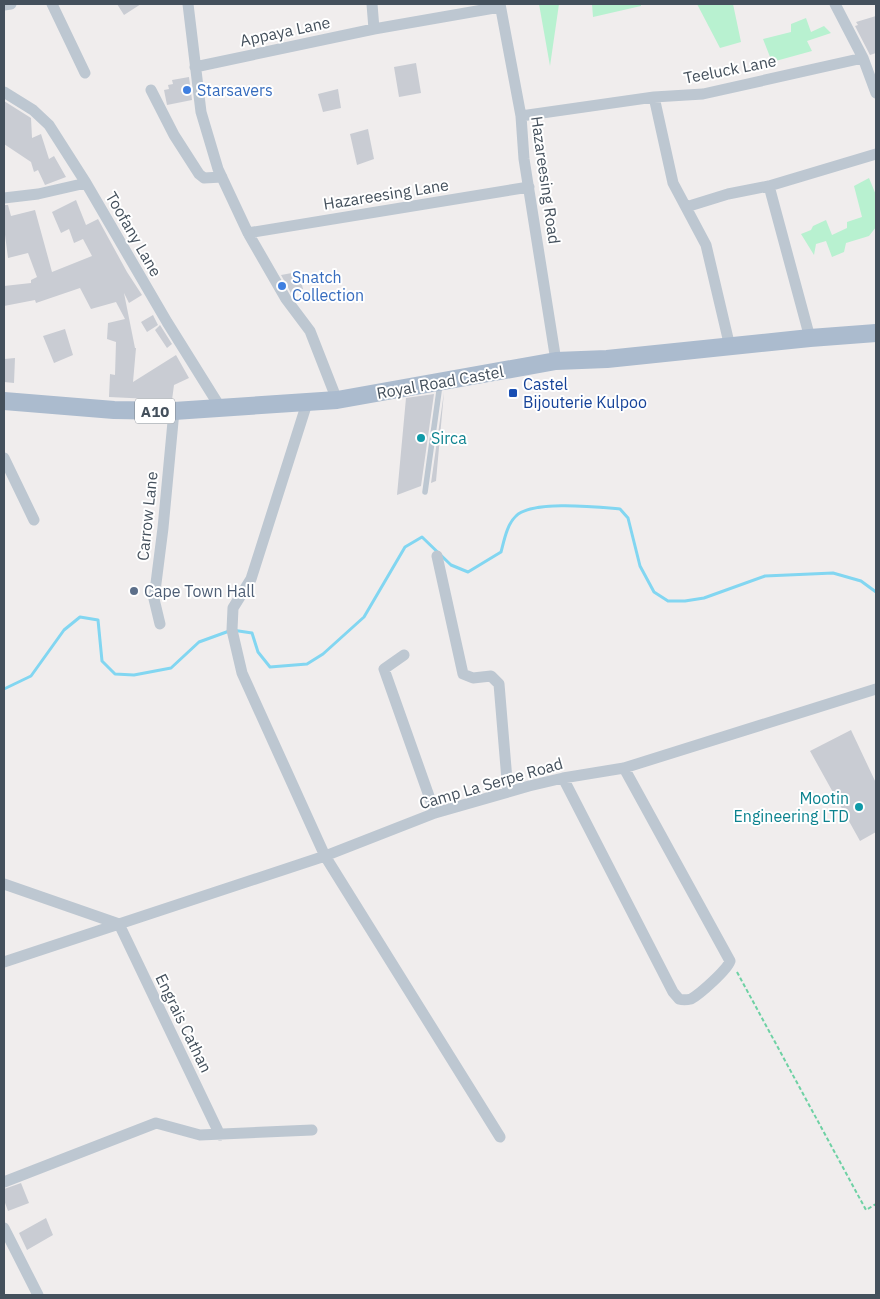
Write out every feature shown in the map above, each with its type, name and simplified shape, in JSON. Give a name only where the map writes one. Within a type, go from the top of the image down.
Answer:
[{"type":"main road","name":"Royal Road Castel","points":[[4,401],[114,410],[174,411],[307,403],[337,400],[556,361],[607,359],[876,333]]},
{"type":"street","points":[[4,5],[11,4]]},
{"type":"street","points":[[52,4],[86,73]]},
{"type":"street","points":[[188,4],[201,112],[222,177],[248,233],[286,299],[310,331],[337,400]]},
{"type":"street","points":[[372,4],[374,29]]},
{"type":"street","points":[[835,4],[863,58],[876,93]]},
{"type":"street","name":"Appaya Lane","points":[[195,67],[374,29],[500,6]]},
{"type":"street","name":"Hazareesing Road","points":[[500,6],[521,116],[524,160],[556,361]]},
{"type":"street","name":"Teeluck Lane","points":[[521,116],[654,97],[703,94],[863,58]]},
{"type":"street","points":[[151,90],[174,135],[199,174],[204,178],[222,177]]},
{"type":"street","name":"Toofany Lane","points":[[4,92],[33,110],[49,125],[86,183],[167,322],[220,407]]},
{"type":"street","points":[[654,97],[673,183],[706,245],[730,347]]},
{"type":"street","points":[[686,207],[728,194],[768,186],[876,154]]},
{"type":"street","points":[[4,198],[38,194],[86,183]]},
{"type":"street","points":[[768,186],[810,338]]},
{"type":"street","name":"Hazareesing Lane","points":[[248,233],[528,187]]},
{"type":"street","points":[[307,403],[251,580],[233,608],[233,633],[242,673],[325,856],[500,1136]]},
{"type":"street","name":"Carrow Lane","points":[[160,624],[154,600],[174,411]]},
{"type":"street","points":[[4,458],[34,520]]},
{"type":"street","points":[[437,556],[463,674],[473,678],[491,676],[499,684],[508,792]]},
{"type":"street","points":[[404,655],[384,669],[435,813]]},
{"type":"street","name":"Camp La Serpe Road","points":[[4,962],[325,856],[435,813],[563,778],[624,768],[876,689]]},
{"type":"street","points":[[563,778],[677,998],[690,999],[724,972],[730,961],[624,768]]},
{"type":"street","points":[[4,884],[119,924]]},
{"type":"street","name":"Engrais Cathan","points":[[119,924],[220,1135]]},
{"type":"street","points":[[4,1182],[156,1123],[200,1135],[312,1130]]},
{"type":"street","points":[[4,1228],[38,1295]]},
{"type":"lane","points":[[425,492],[440,382]]},
{"type":"path","points":[[730,961],[866,1210],[876,1204]]},
{"type":"green space","points":[[539,4],[559,4],[550,66]]},
{"type":"green space","points":[[592,4],[641,4],[641,6],[593,17]]},
{"type":"green space","points":[[697,4],[733,4],[741,42],[720,48]]},
{"type":"green space","points":[[806,18],[811,32],[824,26],[831,33],[807,41],[812,51],[772,62],[763,39],[791,32],[791,24]]},
{"type":"green space","points":[[869,178],[876,195],[876,227],[869,236],[846,243],[844,252],[832,257],[826,241],[816,244],[814,255],[801,234],[826,220],[832,235],[847,228],[847,222],[862,217],[854,186]]},
{"type":"building","points":[[117,4],[141,4],[124,15]]},
{"type":"building","points":[[876,16],[876,53],[870,55],[855,26],[858,25],[856,22]]},
{"type":"building","points":[[416,63],[421,93],[399,97],[394,67]]},
{"type":"building","points":[[189,77],[192,100],[167,105],[164,90],[169,89],[168,85],[173,84],[172,80]]},
{"type":"building","points":[[338,89],[341,108],[323,112],[318,94]]},
{"type":"building","points":[[4,101],[31,118],[32,138],[41,134],[49,159],[54,156],[66,177],[45,185],[38,170],[34,172],[31,162],[4,144]]},
{"type":"building","points":[[368,129],[374,159],[357,165],[350,134]]},
{"type":"building","points":[[76,200],[86,225],[98,219],[142,295],[129,303],[124,293],[136,348],[133,382],[176,355],[189,378],[174,385],[172,400],[109,397],[110,374],[115,375],[116,342],[107,339],[108,323],[125,319],[116,302],[91,309],[80,288],[36,303],[35,300],[4,306],[4,286],[31,283],[31,280],[37,277],[28,253],[8,258],[4,227],[4,205],[8,205],[11,216],[35,210],[52,272],[92,256],[83,239],[74,243],[69,229],[61,233],[52,212]]},
{"type":"building","points":[[292,273],[295,283],[301,281],[303,289],[291,293],[281,275]]},
{"type":"building","points":[[153,315],[158,325],[147,332],[141,322]]},
{"type":"building","points":[[160,325],[172,344],[167,348],[155,330]]},
{"type":"building","points":[[65,329],[73,355],[54,363],[43,336]]},
{"type":"building","points":[[15,358],[14,383],[4,382],[4,359]]},
{"type":"building","points":[[444,392],[436,481],[431,483]]},
{"type":"building","name":"Sirca","points":[[434,394],[421,486],[397,495],[406,398]]},
{"type":"building","name":"Mootin Engineering LTD","points":[[851,730],[876,783],[876,832],[860,841],[810,751]]},
{"type":"building","points":[[21,1183],[29,1203],[8,1211],[4,1200],[4,1189]]},
{"type":"building","points":[[46,1218],[53,1235],[27,1250],[19,1233]]},
{"type":"waterway","points":[[4,689],[31,676],[64,630],[80,617],[98,620],[102,661],[115,674],[134,675],[171,668],[199,642],[232,630],[252,633],[258,652],[270,667],[307,664],[323,654],[364,617],[405,547],[422,537],[451,565],[468,572],[501,552],[508,528],[516,516],[524,511],[550,506],[620,509],[628,518],[640,566],[654,592],[668,601],[704,598],[765,576],[833,573],[861,581],[876,592]]},
{"type":"place","name":"Starsavers","points":[[187,90]]},
{"type":"place","name":"Snatch Collection","points":[[282,286]]},
{"type":"place","name":"Castel Bijouterie Kulpoo","points":[[513,393]]},
{"type":"place","name":"Sirca","points":[[421,438]]},
{"type":"place","name":"Cape Town Hall","points":[[134,591]]},
{"type":"place","name":"Mootin Engineering LTD","points":[[859,807]]}]
